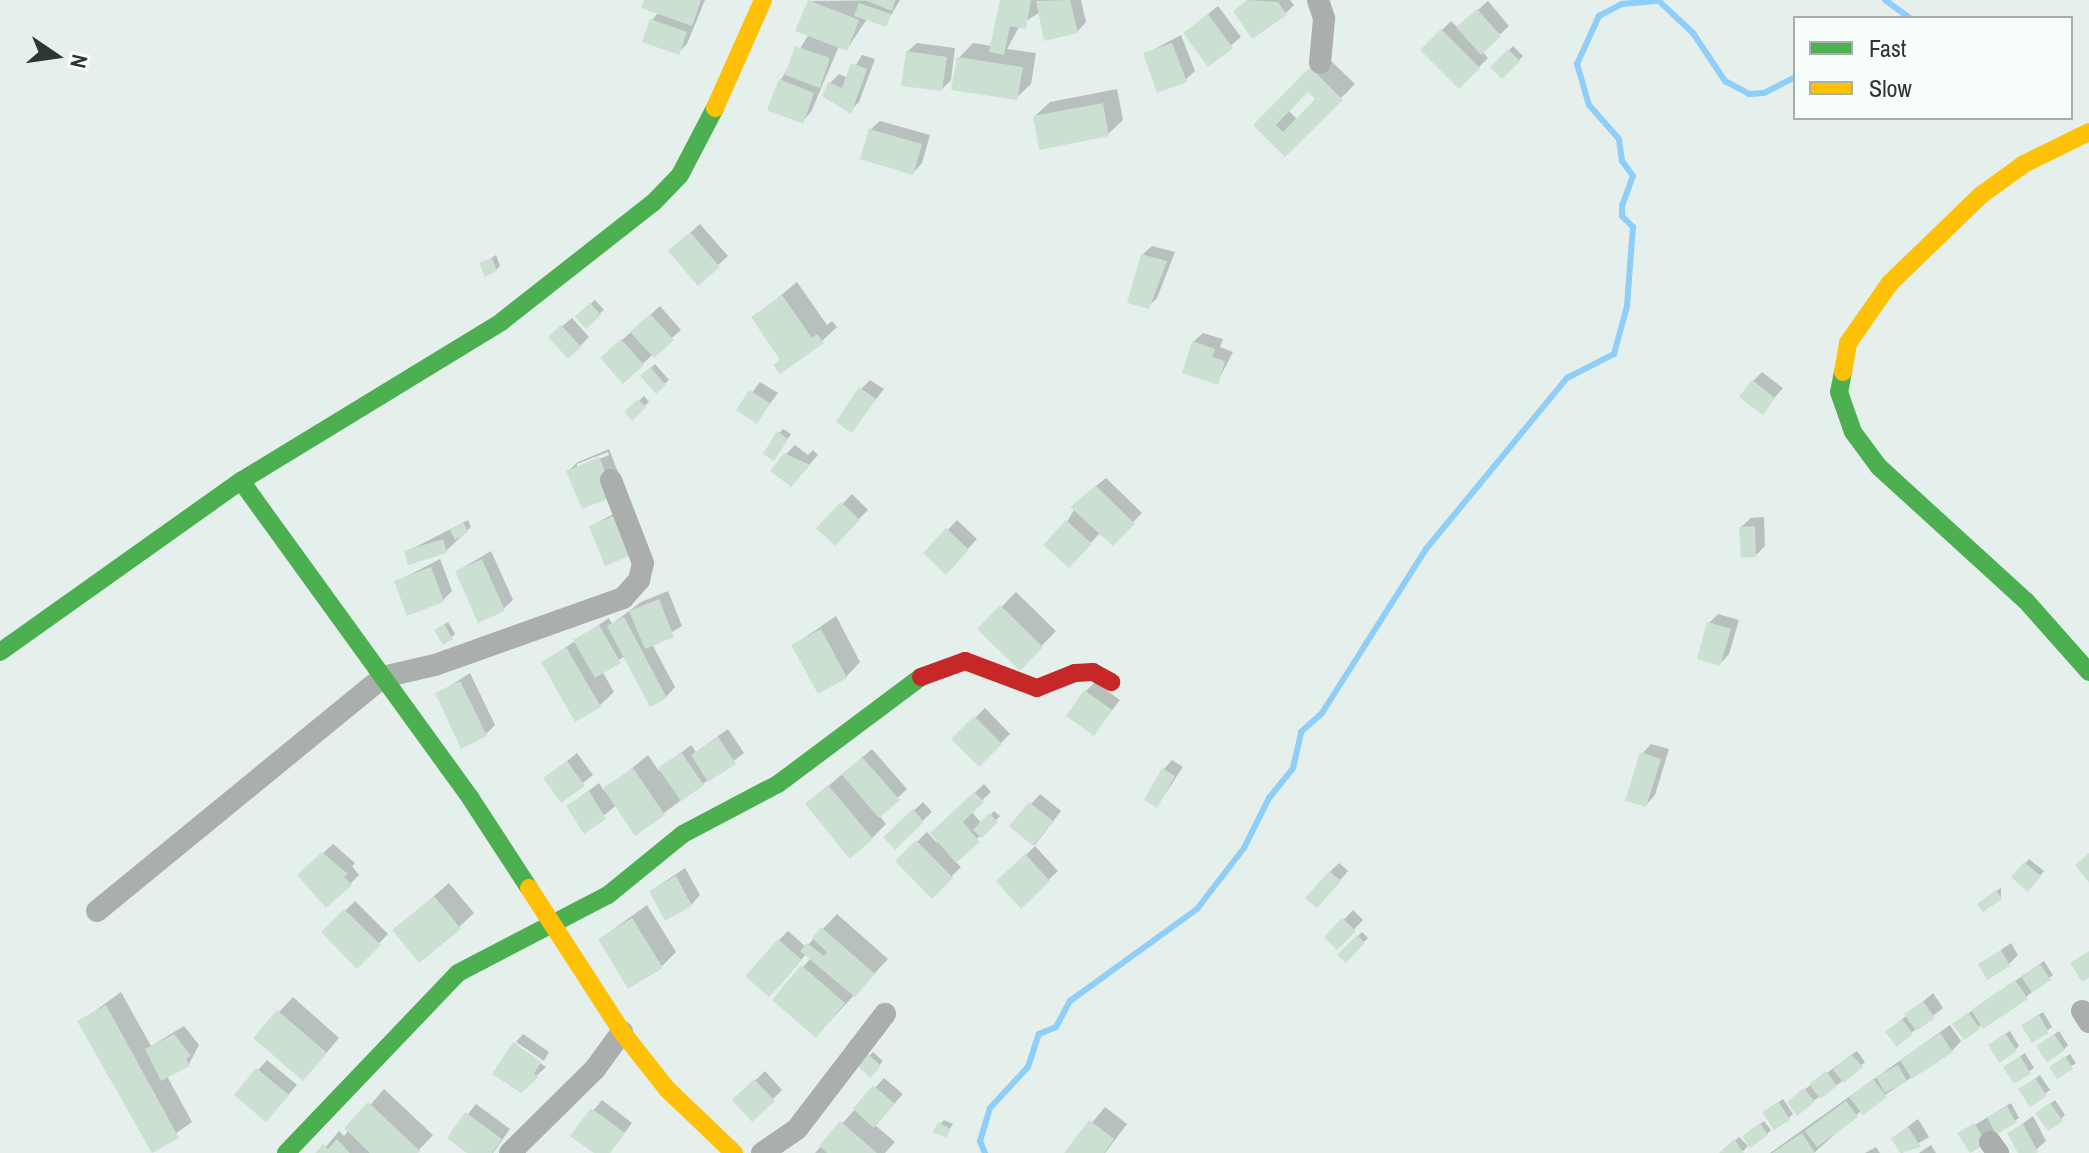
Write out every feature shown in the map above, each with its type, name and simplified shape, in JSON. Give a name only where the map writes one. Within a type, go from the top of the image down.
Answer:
[{"type":"street","points":[[0,652],[241,481],[501,322],[653,203],[680,175],[700,143],[763,0]]},
{"type":"street","points":[[1318,0],[1324,19],[1320,63]]},
{"type":"street","points":[[2089,132],[2024,164],[1981,195],[1890,283],[1848,343],[1839,392],[1853,432],[1879,467],[2026,601],[2089,672]]},
{"type":"street","points":[[97,911],[383,677],[435,665],[623,598],[639,580],[643,563],[611,480]]},
{"type":"street","points":[[241,481],[556,924],[622,1032],[667,1089],[734,1153]]},
{"type":"street","points":[[286,1153],[458,973],[608,895],[683,834],[778,784],[912,682],[946,664],[978,662],[1037,688],[1075,673],[1093,672],[1111,682]]},
{"type":"street","points":[[762,1153],[797,1129],[885,1014]]},
{"type":"street","points":[[510,1153],[595,1069],[622,1032]]},
{"type":"building","points":[[644,0],[701,0],[692,26],[641,8]]},
{"type":"building","points":[[808,0],[859,20],[847,51],[795,31]]},
{"type":"building","points":[[865,0],[895,0],[892,11]]},
{"type":"building","points":[[1000,0],[1031,0],[1026,29],[1010,26],[1004,55],[989,52]]},
{"type":"building","points":[[1070,0],[1078,33],[1044,41],[1036,1]]},
{"type":"building","points":[[1247,0],[1278,2],[1287,15],[1252,39],[1233,11]]},
{"type":"building","points":[[859,3],[891,14],[886,27],[854,16]]},
{"type":"building","points":[[1477,9],[1501,36],[1481,55],[1456,27]]},
{"type":"building","points":[[1208,14],[1233,48],[1208,67],[1183,33]]},
{"type":"building","points":[[650,19],[687,32],[679,55],[642,42]]},
{"type":"building","points":[[1441,29],[1480,68],[1459,89],[1420,50]]},
{"type":"building","points":[[1172,43],[1187,82],[1157,93],[1143,53]]},
{"type":"building","points":[[795,46],[830,58],[820,88],[785,75]]},
{"type":"building","points":[[1508,49],[1520,61],[1502,79],[1490,67]]},
{"type":"building","points":[[906,51],[947,57],[942,91],[901,86]]},
{"type":"building","points":[[957,57],[1023,67],[1017,100],[951,90]]},
{"type":"building","points":[[851,63],[867,69],[851,114],[822,96],[828,82],[842,88]]},
{"type":"building","points":[[1310,67],[1343,100],[1285,157],[1253,125]],"holes":[[[1308,92],[1315,99],[1283,132],[1276,125]]]},
{"type":"building","points":[[779,79],[814,93],[803,124],[767,110]]},
{"type":"building","points":[[1103,103],[1109,136],[1039,150],[1033,116]]},
{"type":"building","points":[[869,129],[922,144],[913,175],[860,159]]},
{"type":"building","points":[[690,232],[720,267],[698,286],[668,251]]},
{"type":"building","points":[[1141,254],[1167,261],[1149,309],[1127,303]]},
{"type":"building","points":[[492,258],[497,271],[485,277],[479,263]]},
{"type":"building","points":[[782,295],[812,338],[817,334],[824,343],[780,374],[773,365],[780,360],[751,317]]},
{"type":"building","points":[[590,303],[601,315],[586,329],[575,316]]},
{"type":"building","points":[[650,314],[674,340],[654,358],[630,332]]},
{"type":"building","points":[[561,325],[581,347],[568,359],[548,337]]},
{"type":"building","points":[[621,339],[644,365],[623,384],[600,358]]},
{"type":"building","points":[[1192,341],[1215,349],[1212,357],[1225,361],[1218,385],[1182,373]]},
{"type":"building","points":[[650,367],[666,385],[656,394],[640,376]]},
{"type":"building","points":[[1752,380],[1775,398],[1763,415],[1739,397]]},
{"type":"building","points":[[859,387],[876,399],[852,433],[836,422]]},
{"type":"building","points":[[749,390],[770,403],[757,424],[736,410]]},
{"type":"building","points":[[638,399],[646,407],[632,421],[624,412]]},
{"type":"building","points":[[777,431],[788,439],[774,461],[763,454]]},
{"type":"building","points":[[784,453],[810,465],[791,487],[770,471]]},
{"type":"building","points":[[599,457],[615,496],[582,509],[566,471]]},
{"type":"building","points":[[1096,486],[1135,524],[1113,546],[1070,507]]},
{"type":"building","points":[[841,502],[860,520],[835,546],[816,528]]},
{"type":"building","points":[[621,513],[637,553],[605,566],[589,526]]},
{"type":"building","points":[[1066,520],[1092,544],[1069,568],[1043,545]]},
{"type":"building","points":[[463,522],[468,532],[455,540],[450,530]]},
{"type":"building","points":[[1755,526],[1756,557],[1741,558],[1739,527]]},
{"type":"building","points":[[946,528],[969,550],[946,575],[923,553]]},
{"type":"building","points":[[443,539],[447,553],[408,565],[404,551]]},
{"type":"building","points":[[482,559],[505,611],[478,623],[455,571]]},
{"type":"building","points":[[431,567],[444,602],[407,616],[394,581]]},
{"type":"building","points":[[659,599],[674,637],[645,649],[629,611]]},
{"type":"building","points":[[1000,605],[1043,647],[1020,671],[977,629]]},
{"type":"building","points":[[624,617],[667,698],[650,707],[607,626]]},
{"type":"building","points":[[1707,622],[1731,629],[1720,666],[1697,659]]},
{"type":"building","points":[[444,624],[453,639],[443,645],[434,630]]},
{"type":"building","points":[[599,625],[621,663],[595,678],[573,640]]},
{"type":"building","points":[[821,629],[847,678],[818,694],[791,645]]},
{"type":"building","points":[[566,647],[601,707],[575,722],[541,662]]},
{"type":"building","points":[[460,681],[487,736],[461,749],[435,693]]},
{"type":"building","points":[[1084,690],[1112,710],[1094,736],[1066,716]]},
{"type":"building","points":[[974,716],[1002,744],[979,767],[951,739]]},
{"type":"building","points":[[718,737],[736,764],[708,782],[691,755]]},
{"type":"building","points":[[681,752],[704,785],[681,801],[658,768]]},
{"type":"building","points":[[1640,752],[1661,759],[1646,807],[1625,801]]},
{"type":"building","points":[[862,757],[900,800],[879,818],[842,775]]},
{"type":"building","points":[[567,761],[585,786],[561,803],[543,778]]},
{"type":"building","points":[[633,768],[665,815],[635,836],[603,788]]},
{"type":"building","points":[[1162,768],[1175,776],[1157,808],[1144,800]]},
{"type":"building","points":[[828,785],[873,839],[850,859],[805,804]]},
{"type":"building","points":[[589,791],[606,819],[584,834],[566,806]]},
{"type":"building","points":[[974,792],[984,802],[963,822],[980,842],[956,863],[930,833]]},
{"type":"building","points":[[1029,802],[1053,821],[1033,846],[1009,826]]},
{"type":"building","points":[[913,809],[924,822],[895,850],[883,837]]},
{"type":"building","points":[[989,813],[998,822],[982,838],[973,830]]},
{"type":"building","points":[[916,840],[953,878],[932,899],[895,861]]},
{"type":"building","points":[[322,852],[348,874],[344,877],[352,885],[326,908],[297,875]]},
{"type":"building","points":[[2089,853],[2089,883],[2075,865]]},
{"type":"building","points":[[1025,854],[1050,881],[1021,909],[996,881]]},
{"type":"building","points":[[2024,862],[2041,876],[2028,892],[2011,877]]},
{"type":"building","points":[[1329,871],[1341,881],[1317,908],[1305,898]]},
{"type":"building","points":[[676,876],[692,906],[665,921],[649,891]]},
{"type":"building","points":[[1996,890],[2002,899],[1983,912],[1977,904]]},
{"type":"building","points":[[434,896],[461,929],[419,963],[392,930]]},
{"type":"building","points":[[344,909],[381,945],[357,969],[321,932]]},
{"type":"building","points":[[632,918],[663,968],[628,989],[598,939]]},
{"type":"building","points":[[1342,918],[1356,931],[1337,950],[1324,937]]},
{"type":"building","points":[[821,927],[875,974],[855,997],[800,951],[807,943],[824,956],[827,952],[812,938]]},
{"type":"building","points":[[1357,935],[1365,943],[1346,963],[1337,955]]},
{"type":"building","points":[[778,939],[802,960],[769,997],[745,976]]},
{"type":"building","points":[[2001,950],[2010,966],[1987,980],[1978,964]]},
{"type":"building","points":[[2089,951],[2089,978],[2082,982],[2070,963]]},
{"type":"building","points":[[2040,964],[2051,980],[2032,993],[2021,976]]},
{"type":"building","points":[[801,965],[845,1003],[816,1038],[772,1000]]},
{"type":"building","points":[[2015,980],[2028,999],[1983,1029],[1971,1010]]},
{"type":"building","points":[[1923,1001],[1935,1018],[1916,1031],[1904,1014]]},
{"type":"building","points":[[106,1005],[179,1138],[152,1153],[77,1021]]},
{"type":"building","points":[[277,1010],[327,1053],[303,1081],[253,1038]]},
{"type":"building","points":[[1968,1012],[1980,1029],[1964,1040],[1952,1024]]},
{"type":"building","points":[[2039,1015],[2049,1033],[2032,1043],[2021,1025]]},
{"type":"building","points":[[1902,1019],[1913,1034],[1897,1047],[1885,1032]]},
{"type":"building","points":[[1940,1033],[1953,1052],[1912,1079],[1900,1060]]},
{"type":"building","points":[[2005,1033],[2017,1051],[1999,1063],[1988,1045]]},
{"type":"building","points":[[174,1034],[191,1056],[186,1059],[190,1066],[161,1081],[145,1049]]},
{"type":"building","points":[[2054,1034],[2065,1050],[2047,1063],[2036,1046]]},
{"type":"building","points":[[513,1042],[541,1062],[534,1074],[539,1077],[521,1093],[492,1074]]},
{"type":"building","points":[[868,1054],[881,1066],[870,1078],[858,1066]]},
{"type":"building","points":[[1851,1054],[1863,1067],[1844,1083],[1833,1070]]},
{"type":"building","points":[[2020,1056],[2031,1074],[2014,1084],[2003,1067]]},
{"type":"building","points":[[2065,1056],[2073,1069],[2057,1079],[2049,1067]]},
{"type":"building","points":[[1898,1065],[1907,1081],[1885,1093],[1876,1077]]},
{"type":"building","points":[[256,1068],[289,1095],[266,1122],[234,1095]]},
{"type":"building","points":[[1826,1071],[1837,1086],[1820,1099],[1809,1084]]},
{"type":"building","points":[[2035,1078],[2047,1096],[2030,1107],[2018,1089]]},
{"type":"building","points":[[754,1079],[775,1101],[752,1122],[732,1100]]},
{"type":"building","points":[[1873,1079],[1887,1097],[1863,1115],[1849,1097]]},
{"type":"building","points":[[873,1085],[895,1104],[874,1128],[853,1109]]},
{"type":"building","points":[[1804,1088],[1815,1102],[1797,1116],[1787,1102]]},
{"type":"building","points":[[1846,1101],[1858,1117],[1817,1147],[1805,1131]]},
{"type":"building","points":[[368,1102],[420,1151],[370,1153],[344,1128]]},
{"type":"building","points":[[1779,1102],[1790,1120],[1774,1130],[1762,1112]]},
{"type":"building","points":[[2050,1103],[2063,1121],[2048,1131],[2035,1113]]},
{"type":"building","points":[[2007,1106],[2016,1123],[1996,1134],[1987,1117]]},
{"type":"building","points":[[591,1108],[625,1133],[610,1153],[594,1153],[570,1136]]},
{"type":"building","points":[[465,1112],[502,1139],[492,1153],[467,1153],[447,1138]]},
{"type":"building","points":[[1089,1120],[1114,1139],[1104,1153],[1064,1153]]},
{"type":"building","points":[[840,1121],[877,1153],[827,1153],[819,1146]]},
{"type":"building","points":[[938,1122],[951,1129],[946,1138],[933,1132]]},
{"type":"building","points":[[1760,1123],[1768,1135],[1750,1148],[1742,1136]]},
{"type":"building","points":[[1974,1123],[1987,1143],[1970,1153],[1957,1133]]},
{"type":"building","points":[[2023,1124],[2036,1153],[2018,1153],[2007,1133]]},
{"type":"building","points":[[1908,1127],[1921,1147],[1900,1153],[1891,1138]]},
{"type":"building","points":[[1802,1133],[1815,1153],[1772,1153]]},
{"type":"building","points":[[337,1139],[350,1153],[315,1153],[323,1144],[328,1149]]},
{"type":"building","points":[[1734,1139],[1744,1153],[1719,1153]]},
{"type":"waterway","points":[[1885,0],[1907,16]]},
{"type":"waterway","points":[[985,1153],[980,1141],[990,1108],[1028,1067],[1039,1034],[1056,1027],[1070,1001],[1197,909],[1244,848],[1269,798],[1293,768],[1301,732],[1322,713],[1426,549],[1567,378],[1614,354],[1627,306],[1633,227],[1622,216],[1622,206],[1633,176],[1622,161],[1619,139],[1589,105],[1577,64],[1599,16],[1622,4],[1659,1],[1693,33],[1725,81],[1749,94],[1764,93],[1793,78]]},
{"type":"traffic: fast","points":[[0,652],[241,481],[501,322],[653,203],[680,175],[715,108]]},
{"type":"traffic: fast","points":[[1843,372],[1839,392],[1853,432],[1879,467],[2026,601],[2089,672]]},
{"type":"traffic: fast","points":[[241,481],[471,799],[529,888]]},
{"type":"traffic: fast","points":[[286,1153],[458,973],[608,895],[683,834],[778,784],[921,677]]},
{"type":"traffic: slow","points":[[715,108],[763,0]]},
{"type":"traffic: slow","points":[[1843,372],[1848,343],[1890,283],[1981,195],[2024,164],[2089,132]]},
{"type":"traffic: slow","points":[[529,888],[622,1032],[667,1089],[734,1153]]},
{"type":"traffic: jam","points":[[921,677],[965,661],[1037,688],[1075,673],[1093,672],[1111,682]]}]
